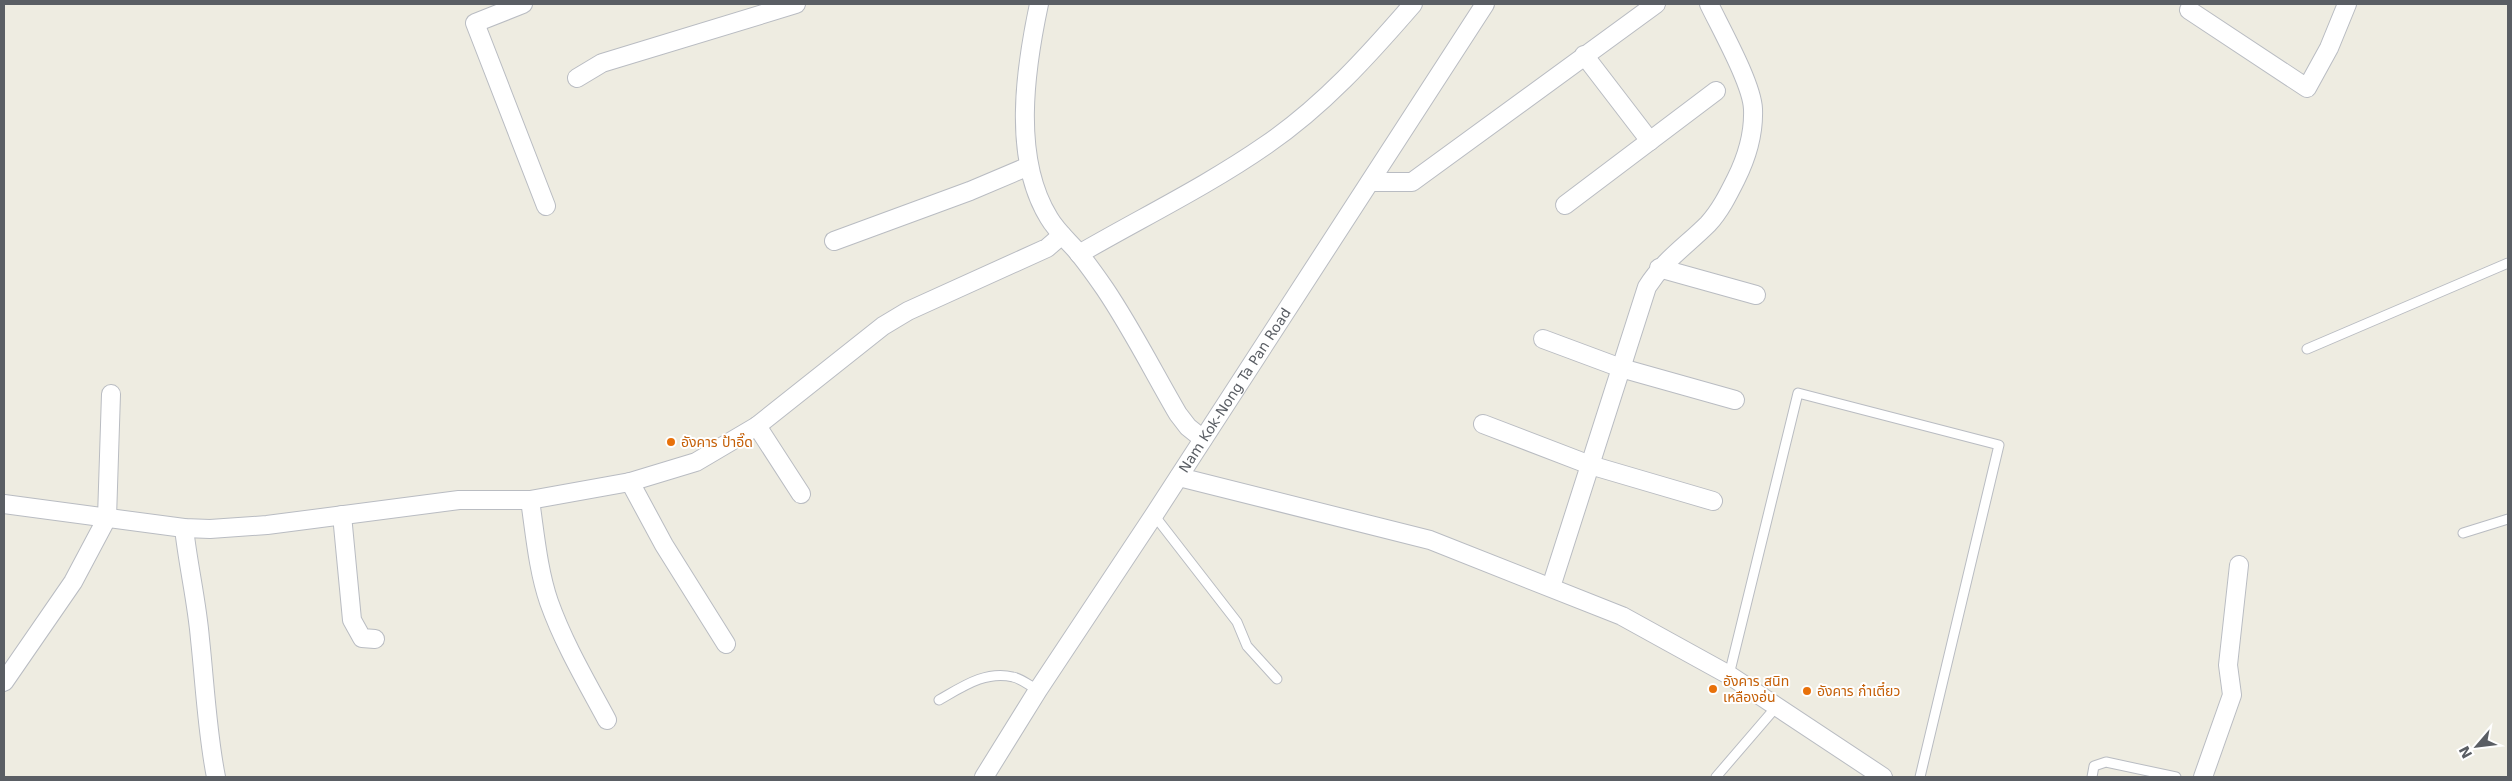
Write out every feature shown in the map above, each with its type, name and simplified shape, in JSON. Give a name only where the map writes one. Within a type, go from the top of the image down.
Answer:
[{"type":"street","points":[[523,4],[475,23],[546,206]]},
{"type":"street","points":[[577,78],[602,63],[796,4]]},
{"type":"street","points":[[1039,4],[1026,68],[1026,144],[1029,166],[1041,203],[1049,220],[1079,254],[1107,292],[1178,414],[1188,427],[1203,439]]},
{"type":"street","points":[[1079,254],[1182,196],[1266,145],[1331,94],[1369,55],[1413,4]]},
{"type":"street","name":"Nam Kok-Nong Ta Pan Road","points":[[990,775],[1038,690],[1179,477],[1485,4]]},
{"type":"street","points":[[1370,182],[1412,182],[1656,4]]},
{"type":"street","points":[[1551,587],[1647,286],[1659,268],[1708,223],[1724,203],[1741,169],[1751,142],[1753,108],[1747,85],[1709,4]]},
{"type":"street","points":[[2189,10],[2307,88],[2329,48],[2347,4]]},
{"type":"street","points":[[1584,55],[1650,141]]},
{"type":"street","points":[[1565,205],[1716,91]]},
{"type":"street","points":[[834,241],[970,191],[1029,166]]},
{"type":"street","points":[[4,504],[184,528],[210,529],[267,525],[459,500],[530,500],[630,482],[696,462],[757,426],[884,326],[908,312],[1047,248],[1062,235]]},
{"type":"street","points":[[1659,268],[1756,294]]},
{"type":"street","points":[[1544,339],[1621,368],[1736,400]]},
{"type":"street","points":[[4,682],[73,582],[107,518],[111,394]]},
{"type":"street","points":[[1484,424],[1590,465],[1714,501]]},
{"type":"street","points":[[757,426],[801,494]]},
{"type":"street","points":[[1179,477],[1430,540],[1622,616],[1729,676],[1883,777]]},
{"type":"street","points":[[630,482],[664,545],[726,644]]},
{"type":"street","points":[[530,500],[542,574],[549,600],[562,635],[607,720]]},
{"type":"street","points":[[342,515],[352,620],[362,638],[375,638]]},
{"type":"street","points":[[184,528],[188,569],[200,637],[204,690],[216,777]]},
{"type":"street","points":[[2203,777],[2232,695],[2228,665],[2239,565]]},
{"type":"lane","points":[[2307,349],[2508,263]]},
{"type":"lane","points":[[1729,676],[1798,393],[1999,445],[1920,777]]},
{"type":"lane","points":[[1154,515],[1237,622],[1247,646],[1277,679]]},
{"type":"lane","points":[[2463,533],[2508,519]]},
{"type":"lane","points":[[939,700],[983,677],[992,676],[1015,677],[1038,690]]},
{"type":"lane","points":[[1716,777],[1777,706]]},
{"type":"lane","points":[[2092,777],[2094,766],[2106,762],[2176,777]]},
{"type":"place","name":"อังคาร ป้าอี๊ด","points":[[671,442]]},
{"type":"place","name":"อังคาร สนิท เหลืองอ่น","points":[[1713,689]]},
{"type":"place","name":"อังคาร ก๋าเตี๋ยว","points":[[1807,691]]}]
